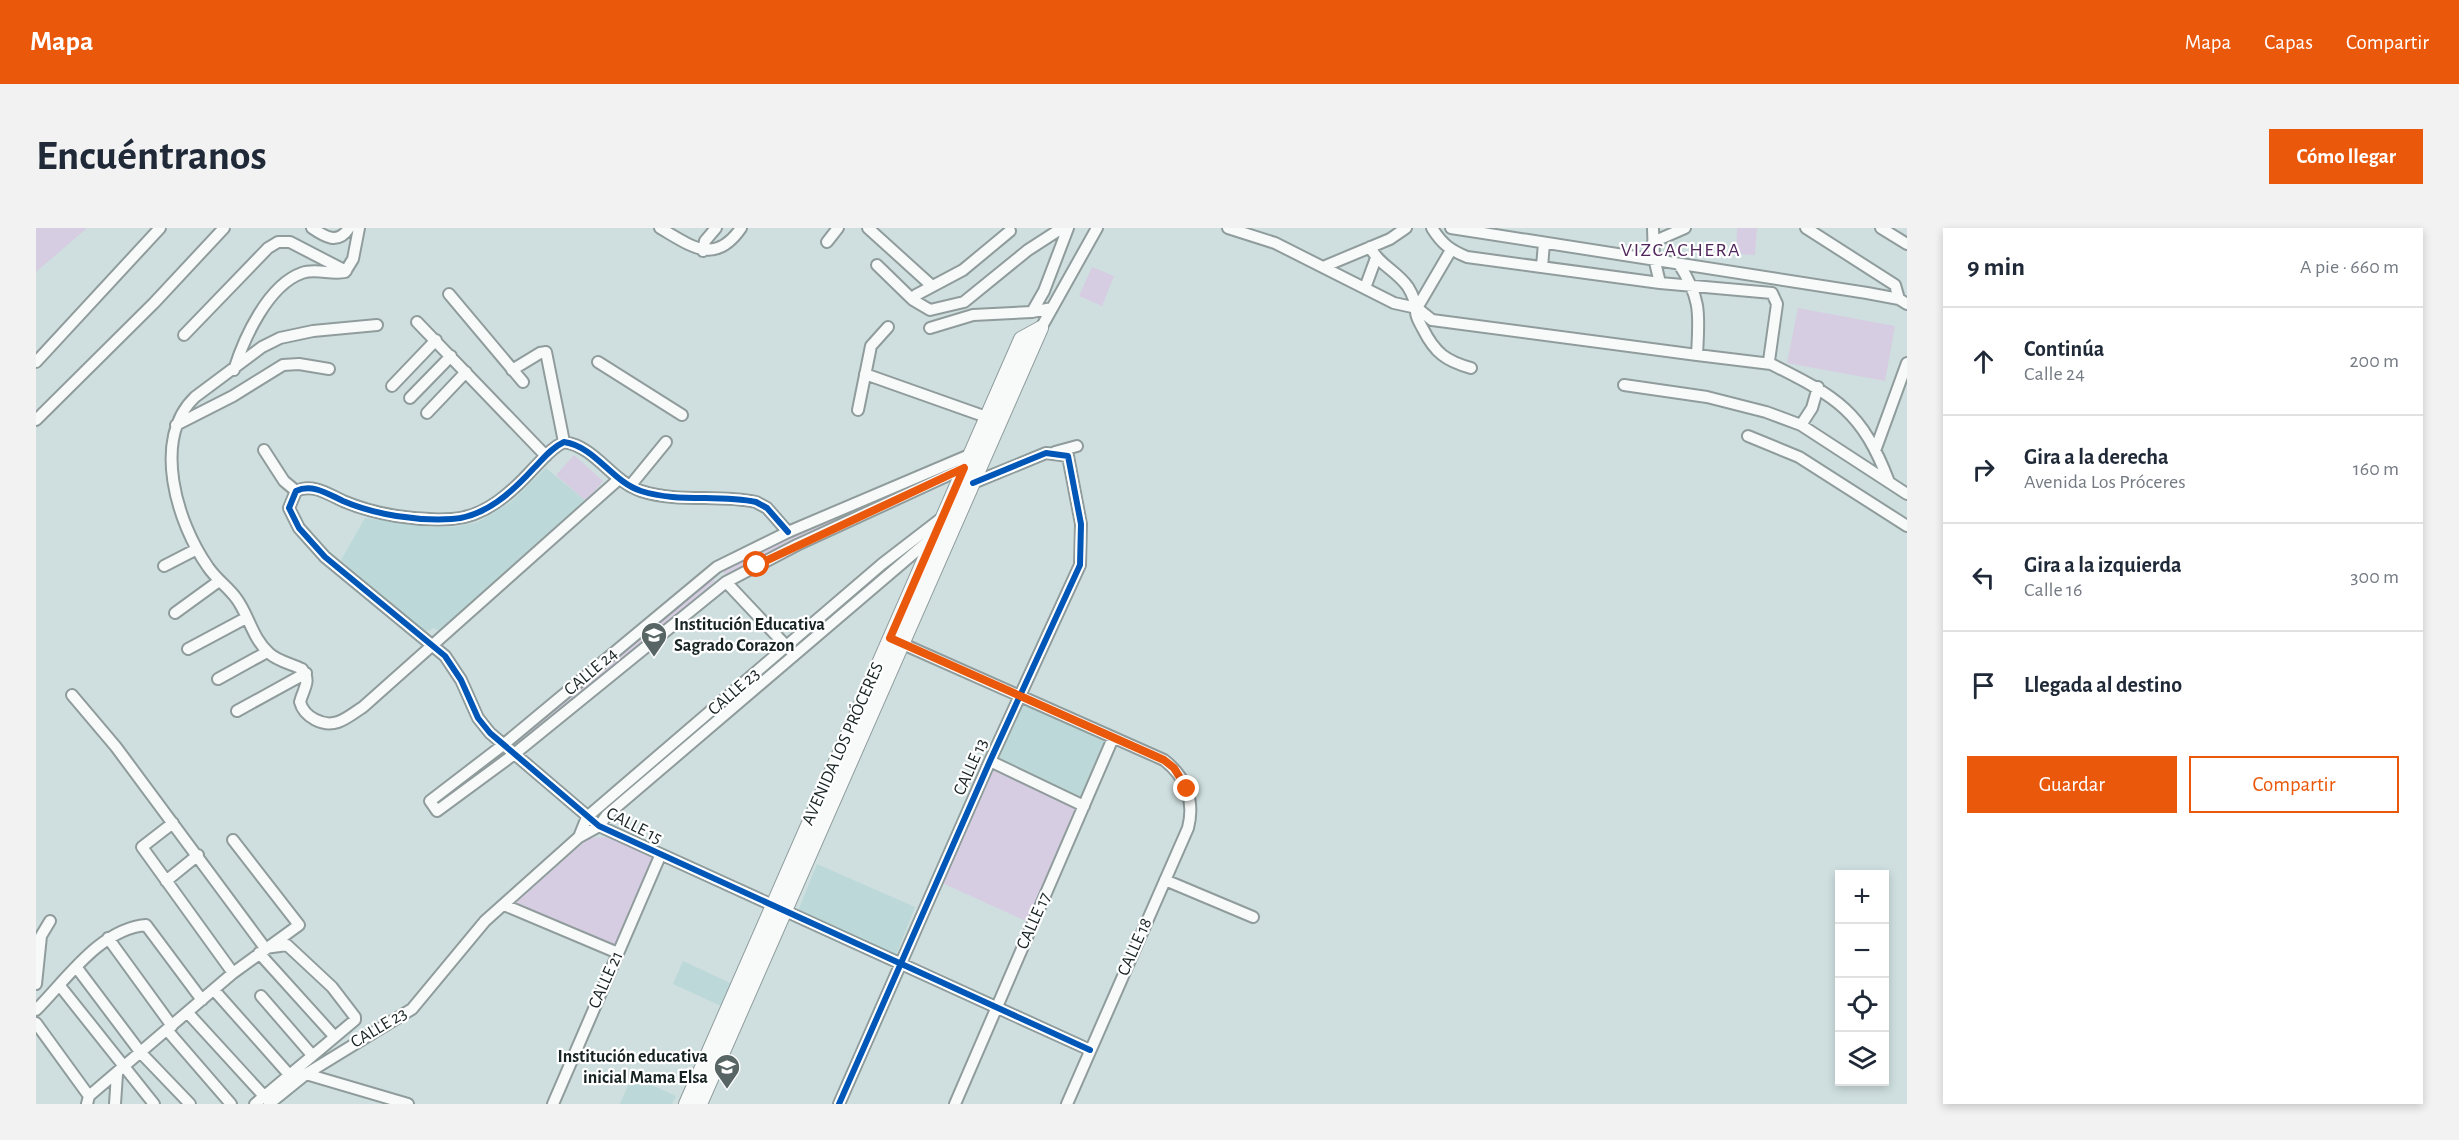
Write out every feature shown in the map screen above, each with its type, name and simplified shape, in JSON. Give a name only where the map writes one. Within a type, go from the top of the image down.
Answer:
[{"type":"main road","name":"AVENIDA LOS PRÓCERES","points":[[700,1104],[779,908],[940,539],[971,474],[1021,339],[1041,328]]},
{"type":"main road","name":"AVENIDA LOS PRÓCERES","points":[[686,1104],[779,908]]},
{"type":"street","points":[[36,362],[160,228]]},
{"type":"street","points":[[36,420],[154,303],[224,228]]},
{"type":"street","points":[[312,228],[331,238],[337,238],[349,228]]},
{"type":"street","points":[[233,371],[258,311],[288,282],[303,273],[346,271],[353,259],[359,228]]},
{"type":"street","points":[[660,228],[703,251],[718,249],[741,228]]},
{"type":"street","points":[[703,251],[705,241],[716,228]]},
{"type":"street","points":[[827,242],[838,228]]},
{"type":"street","points":[[868,228],[932,286]]},
{"type":"street","points":[[877,265],[913,300],[930,310],[964,302],[1028,250],[1062,228]]},
{"type":"street","points":[[1032,312],[1044,291],[1068,228]]},
{"type":"street","name":"AVENIDA LOS PRÓCERES","points":[[1041,328],[1097,228]]},
{"type":"street","points":[[1228,228],[1275,243],[1394,303],[1417,308],[1432,320],[1771,364],[1818,387],[1851,413],[1876,448],[1889,482]]},
{"type":"street","points":[[1323,267],[1390,239],[1406,228]]},
{"type":"street","points":[[1432,228],[1441,243],[1467,257],[1660,283],[1692,284],[1772,293],[1777,304],[1768,357],[1771,364]]},
{"type":"street","points":[[1450,228],[1654,258],[1679,264],[1903,295]]},
{"type":"street","points":[[1653,228],[1654,258],[1660,283]]},
{"type":"street","points":[[1653,242],[1684,228]]},
{"type":"street","points":[[1806,228],[1903,295]]},
{"type":"street","points":[[1881,228],[1907,244]]},
{"type":"street","points":[[913,300],[916,295],[963,270],[1010,231]]},
{"type":"street","points":[[184,335],[268,248],[278,242],[290,242],[346,271]]},
{"type":"street","points":[[1542,267],[1544,243]]},
{"type":"street","points":[[1370,247],[1376,258],[1385,263],[1408,287],[1417,308],[1418,319],[1431,346],[1447,359],[1471,368]]},
{"type":"street","points":[[1417,308],[1451,250]]},
{"type":"street","points":[[1365,288],[1376,258]]},
{"type":"street","points":[[1679,264],[1692,284],[1699,308],[1697,355]]},
{"type":"street","points":[[449,294],[523,382]]},
{"type":"street","points":[[930,328],[973,315],[1032,312],[1052,308]]},
{"type":"street","points":[[417,322],[546,456]]},
{"type":"street","points":[[377,325],[313,331],[280,338],[262,347],[233,371],[195,397],[185,407],[176,425],[173,477],[176,498],[197,549],[219,581],[236,597],[267,652],[302,669],[306,674],[307,685],[300,702],[303,710],[322,722],[335,723],[363,707],[431,644],[619,479]]},
{"type":"street","points":[[858,410],[871,346],[888,327]]},
{"type":"street","points":[[392,386],[436,340]]},
{"type":"street","points":[[512,370],[540,352],[546,352],[564,442]]},
{"type":"street","points":[[410,398],[451,356]]},
{"type":"street","points":[[598,362],[682,415]]},
{"type":"street","points":[[1876,448],[1907,363]]},
{"type":"street","points":[[176,425],[233,396],[283,365],[299,364],[329,369]]},
{"type":"street","points":[[427,413],[466,372]]},
{"type":"street","points":[[865,374],[993,419]]},
{"type":"street","points":[[1624,385],[1707,398],[1766,412],[1801,425],[1907,494]]},
{"type":"street","points":[[1801,425],[1812,408],[1818,387]]},
{"type":"street","points":[[1748,436],[1799,458],[1907,526]]},
{"type":"street","points":[[264,450],[284,481],[299,489],[317,489],[349,503],[385,514],[452,519],[482,512],[496,503],[552,449],[564,442],[583,448],[630,486],[664,495],[756,502],[767,508],[788,532]]},
{"type":"street","points":[[630,486],[666,442]]},
{"type":"street","name":"CALLE 24","points":[[978,454],[788,532],[717,567],[503,745],[434,806],[513,755],[726,582],[797,545],[971,474],[1077,446]]},
{"type":"street","name":"CALLE 13","points":[[839,1104],[990,761],[1080,565],[1081,524],[1068,456],[1051,453]]},
{"type":"street","name":"CALLE 15","points":[[299,489],[289,508],[303,533],[325,557],[431,644],[452,665],[478,718],[513,755],[587,818],[660,856],[1090,1050]]},
{"type":"street","name":"CALLE 23","points":[[579,837],[587,818],[882,564],[949,519]]},
{"type":"street","name":"CALLE 23","points":[[255,1104],[267,1100],[292,1078],[306,1074],[412,1009],[484,921],[579,837],[599,826],[607,815],[796,655],[940,539]]},
{"type":"street","points":[[164,566],[197,549]]},
{"type":"street","points":[[175,613],[219,581]]},
{"type":"street","points":[[726,582],[796,655]]},
{"type":"street","points":[[188,649],[246,618]]},
{"type":"street","points":[[896,641],[1020,694],[1113,738]]},
{"type":"street","points":[[218,679],[267,652]]},
{"type":"street","points":[[237,711],[306,674]]},
{"type":"street","points":[[72,695],[198,855],[262,950],[334,1036]]},
{"type":"street","name":"CALLE 18","points":[[1067,1104],[1190,818],[1187,789],[1174,768],[1164,760],[1113,738]]},
{"type":"street","name":"CALLE 17","points":[[955,1104],[1113,738]]},
{"type":"street","points":[[990,761],[1084,806]]},
{"type":"street","points":[[173,823],[142,847],[233,973]]},
{"type":"street","points":[[36,1023],[88,1100],[233,973],[299,925],[233,840]]},
{"type":"street","points":[[166,881],[198,855]]},
{"type":"street","name":"CALLE 21","points":[[553,1104],[660,856]]},
{"type":"street","points":[[1165,880],[1253,917]]},
{"type":"street","points":[[504,905],[618,953]]},
{"type":"street","points":[[36,984],[41,936],[50,921]]},
{"type":"street","points":[[36,1010],[108,938],[125,928],[146,925],[202,1000]]},
{"type":"street","points":[[108,938],[170,1028],[231,1104]]},
{"type":"street","points":[[214,990],[292,1078],[312,1055],[355,1020],[354,1014],[324,979],[287,945],[262,950]]},
{"type":"street","points":[[77,968],[141,1053],[189,1104]]},
{"type":"street","points":[[60,986],[120,1071],[154,1104]]},
{"type":"street","points":[[261,996],[312,1055]]},
{"type":"street","points":[[188,1013],[267,1100]]},
{"type":"street","points":[[115,1104],[120,1071]]},
{"type":"street","points":[[306,1074],[408,1104]]},
{"type":"shaded area","points":[[36,228],[87,228],[36,272]]},
{"type":"shaded area","points":[[1737,228],[1757,228],[1755,255],[1736,254]]},
{"type":"shaded area","points":[[1092,267],[1114,276],[1102,306],[1079,296]]},
{"type":"shaded area","points":[[1798,308],[1895,326],[1885,381],[1787,363]]},
{"type":"shaded area","points":[[574,455],[603,481],[586,501],[556,475]]},
{"type":"shaded area","points":[[959,456],[959,466],[725,574],[719,569]]},
{"type":"shaded area","points":[[546,468],[586,501],[442,632],[433,628],[424,631],[341,560],[365,518],[429,527],[454,527],[478,522],[511,502]]},
{"type":"shaded area","points":[[881,570],[886,576],[797,652],[792,647]]},
{"type":"shaded area","points":[[710,575],[715,581],[514,751],[509,745]]},
{"type":"shaded area","points":[[786,650],[792,656],[605,813],[603,810]]},
{"type":"shaded area","points":[[1023,702],[1106,739],[1080,799],[997,758]]},
{"type":"shaded area","points":[[501,750],[504,753],[439,803],[436,799]]},
{"type":"shaded area","points":[[990,765],[1079,808],[1030,923],[940,882]]},
{"type":"shaded area","points":[[606,837],[656,856],[617,950],[513,905],[589,838]]},
{"type":"shaded area","points":[[817,864],[915,907],[896,955],[798,911]]},
{"type":"shaded area","points":[[683,961],[732,984],[721,1006],[673,984]]},
{"type":"shaded area","points":[[632,1076],[676,1096],[672,1104],[620,1104]]},
{"type":"cycle path","points":[[788,532],[767,508],[756,502],[669,497],[641,491],[621,480],[585,450],[564,442],[551,451],[497,502],[476,514],[464,517],[438,519],[396,516],[356,506],[320,490],[308,488],[296,491],[289,508],[299,528],[325,557],[445,656],[461,680],[478,718],[490,733],[599,826],[1090,1050]]},
{"type":"cycle path","points":[[839,1104],[990,761],[1080,565],[1081,524],[1068,456],[1046,453],[973,483]]},
{"type":"place","name":"Institución Educativa Sagrado Corazon","points":[[654,658]]},
{"type":"place","name":"Institución educativa inicial Mama Elsa","points":[[727,1090]]},
{"type":"district","name":"VIZCACHERA","points":[[1681,250]]},
{"type":"route","points":[[757,565],[964,468],[890,638],[1164,760],[1182,778],[1187,789]]}]
